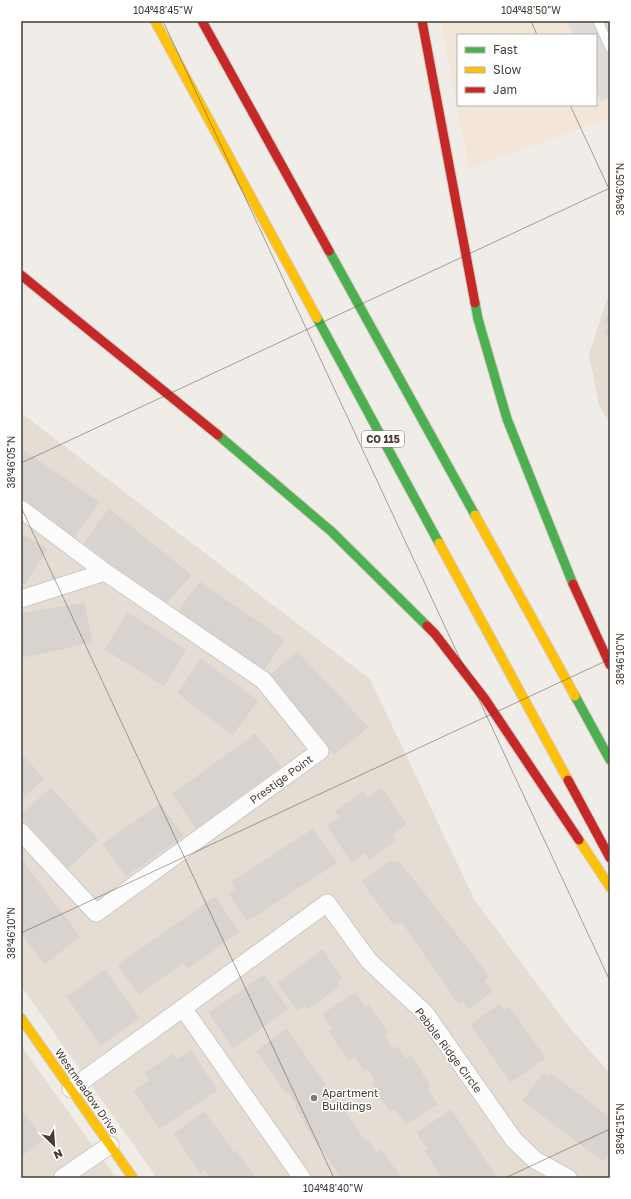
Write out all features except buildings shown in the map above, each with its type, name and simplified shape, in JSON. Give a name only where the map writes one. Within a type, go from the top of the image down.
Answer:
[{"type":"main road","name":"CO 115","points":[[155,21],[610,858]]},
{"type":"main road","points":[[202,21],[610,760]]},
{"type":"main road","points":[[422,21],[478,319],[507,419],[578,596],[610,666]]},
{"type":"main road","points":[[21,275],[222,438],[332,532],[435,634],[485,699],[610,888]]},
{"type":"main road","name":"Westmeadow Drive","points":[[21,1018],[133,1178]]},
{"type":"street","name":"Prestige Point","points":[[21,509],[105,572],[263,680],[320,751],[96,913],[21,832]]},
{"type":"street","points":[[21,599],[105,572]]},
{"type":"street","name":"Pebble Ridge Circle","points":[[71,1089],[327,903],[369,961],[425,1013],[514,1140],[536,1160],[568,1178]]},
{"type":"street","points":[[183,1008],[302,1178]]},
{"type":"street","points":[[62,1178],[110,1145]]},
{"type":"lane","points":[[598,21],[610,48]]},
{"type":"shaded area","points":[[441,21],[610,21],[610,118],[469,169],[457,106],[597,106],[597,34],[457,34],[457,106]]},
{"type":"shaded area","points":[[567,21],[610,21],[610,98],[601,102],[597,93],[597,34],[573,34]]},
{"type":"shaded area","points":[[610,291],[610,424],[599,405],[589,354]]},
{"type":"shaded area","points":[[21,413],[370,679],[474,899],[570,1028],[610,1073],[610,1178],[157,1178],[21,986]]},
{"type":"shaded area","points":[[21,1046],[116,1178],[21,1178]]},
{"type":"traffic: fast","points":[[329,251],[475,515]]},
{"type":"traffic: fast","points":[[475,303],[478,319],[507,419],[573,584]]},
{"type":"traffic: fast","points":[[317,318],[439,543]]},
{"type":"traffic: fast","points":[[218,435],[332,532],[427,626]]},
{"type":"traffic: fast","points":[[575,696],[610,760]]},
{"type":"traffic: slow","points":[[155,21],[317,318]]},
{"type":"traffic: slow","points":[[475,515],[575,696]]},
{"type":"traffic: slow","points":[[439,543],[568,780]]},
{"type":"traffic: slow","points":[[579,840],[610,887]]},
{"type":"traffic: slow","points":[[21,1018],[133,1178]]},
{"type":"traffic: jam","points":[[202,21],[329,251]]},
{"type":"traffic: jam","points":[[422,21],[475,303]]},
{"type":"traffic: jam","points":[[21,275],[218,435]]},
{"type":"traffic: jam","points":[[573,584],[610,665]]},
{"type":"traffic: jam","points":[[427,626],[435,634],[485,699],[579,840]]},
{"type":"traffic: jam","points":[[568,780],[610,858]]},
{"type":"place","name":"Apartment Buildings","points":[[314,1098]]}]
